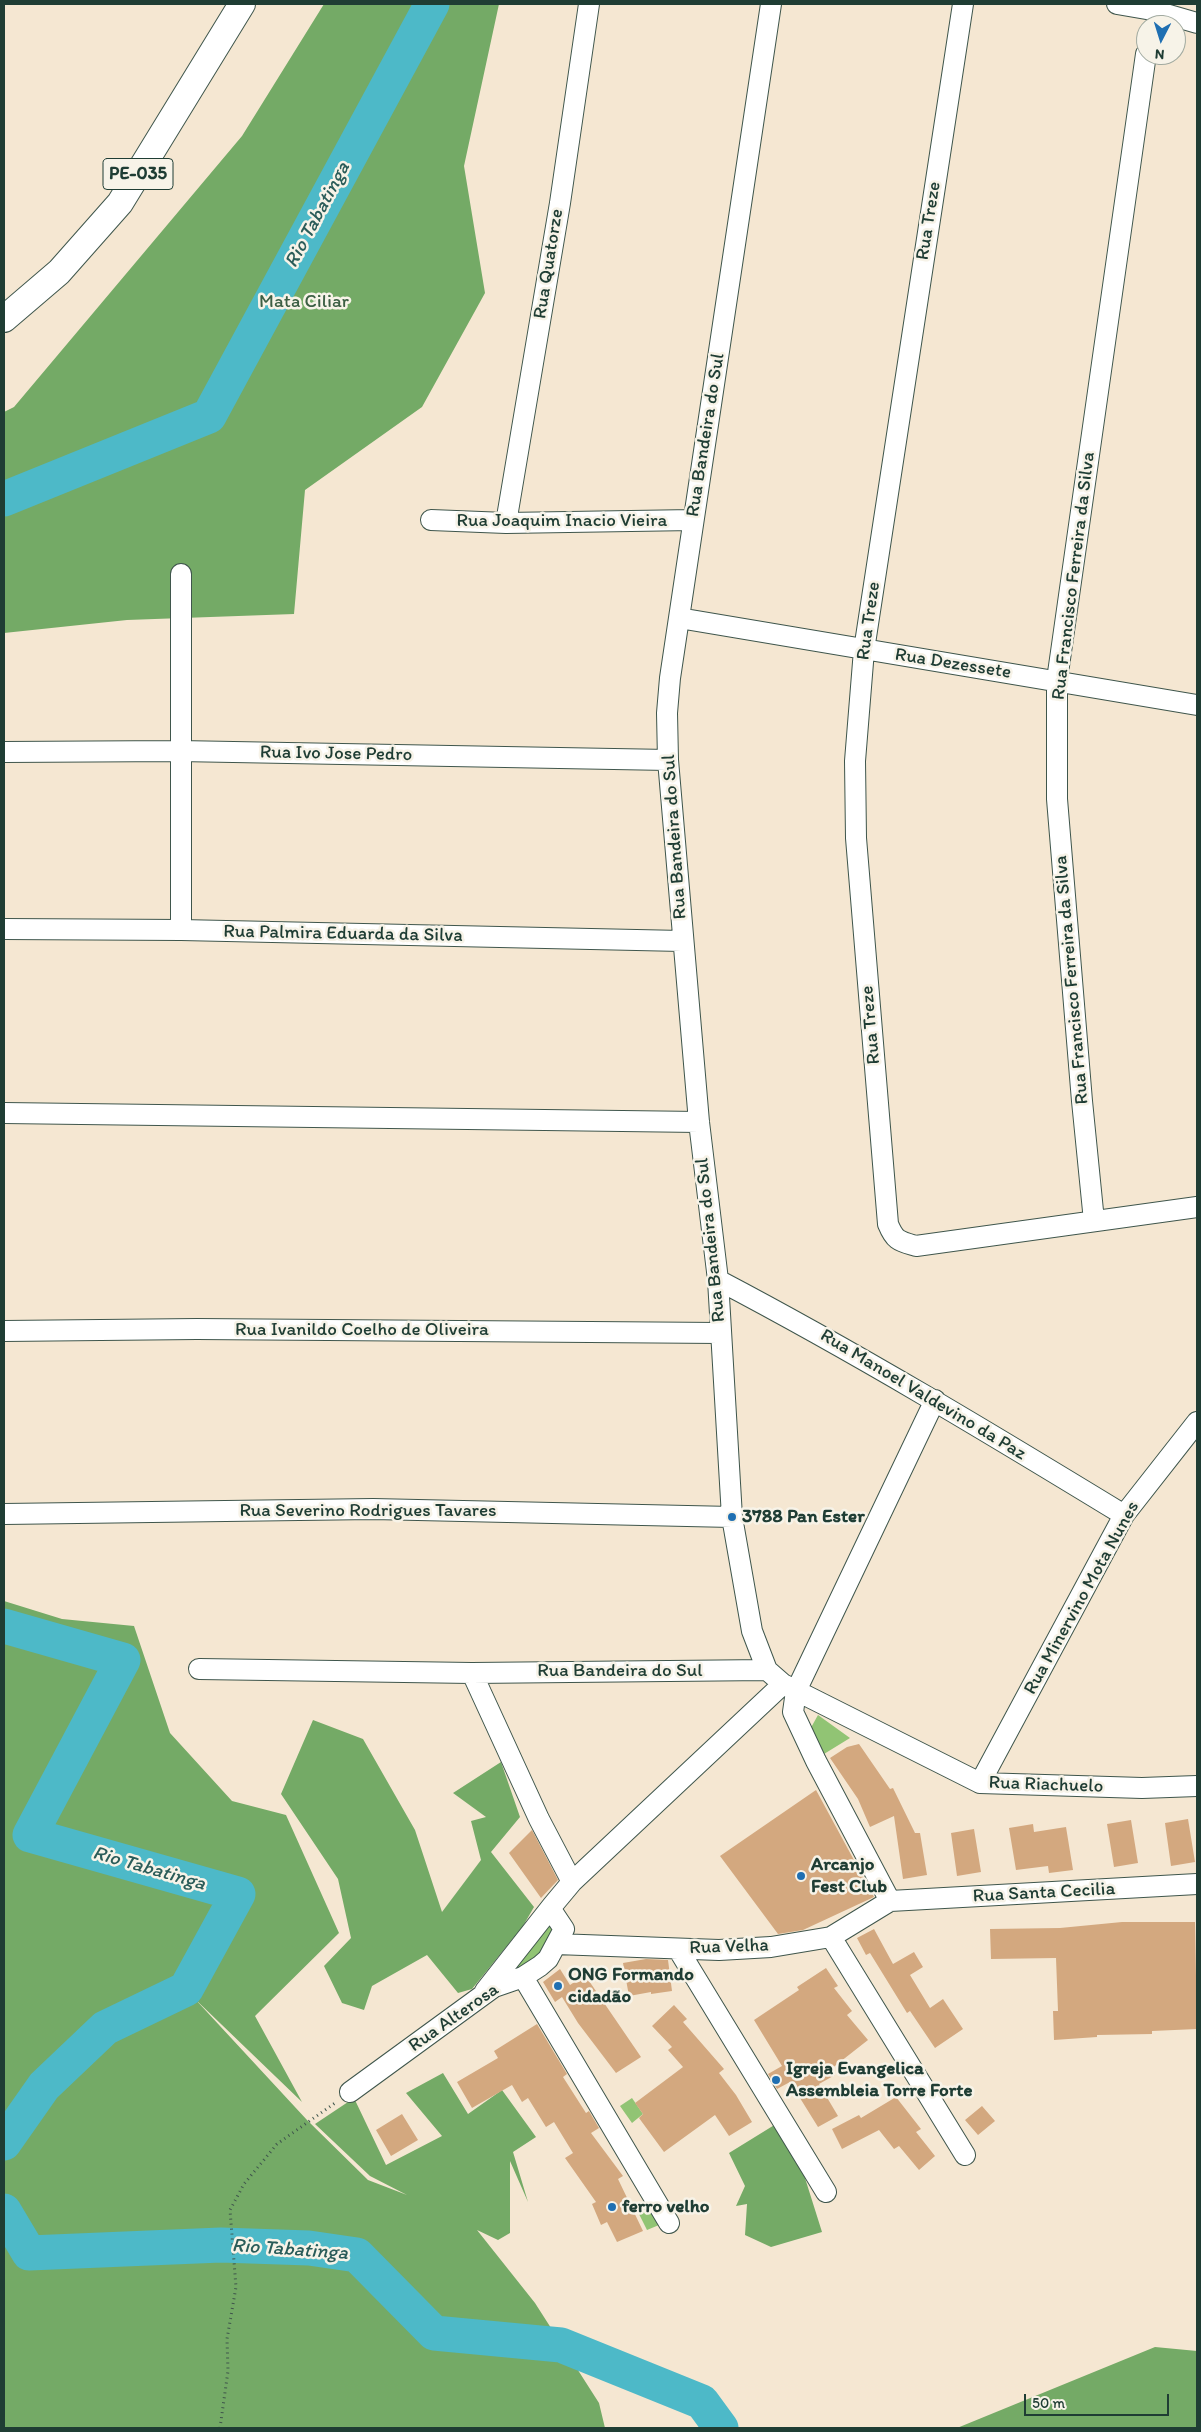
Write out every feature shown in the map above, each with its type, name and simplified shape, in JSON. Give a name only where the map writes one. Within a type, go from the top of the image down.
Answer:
[{"type":"main road","name":"PE-035","points":[[4,319],[59,272],[120,202],[242,4]]},
{"type":"street","name":"Rua Quatorze","points":[[506,523],[560,203],[589,4]]},
{"type":"street","name":"Rua Bandeira do Sul","points":[[771,4],[693,520],[670,678],[667,713],[668,760],[682,941],[699,1122],[718,1280],[732,1517],[752,1631],[767,1670],[789,1688]]},
{"type":"street","name":"Rua Treze","points":[[963,4],[864,650],[855,760],[856,838],[888,1224],[893,1236],[898,1240],[916,1246],[1094,1221]]},
{"type":"street","points":[[1117,4],[1197,23]]},
{"type":"street","name":"Rua Francisco Ferreira da Silva","points":[[1094,1221],[1082,1101],[1058,799],[1057,680],[1144,65]]},
{"type":"street","name":"Rua Joaquim Inacio Vieira","points":[[431,520],[506,523],[693,520]]},
{"type":"street","points":[[180,574],[181,930]]},
{"type":"street","name":"Rua Dezessete","points":[[679,618],[1197,705]]},
{"type":"street","name":"Rua Ivo Jose Pedro","points":[[4,752],[180,751],[668,760]]},
{"type":"street","name":"Rua Palmira Eduarda da Silva","points":[[4,929],[181,930],[682,941]]},
{"type":"street","points":[[4,1113],[699,1122]]},
{"type":"street","points":[[1094,1221],[1197,1207]]},
{"type":"street","name":"Rua Manoel Valdevino da Paz","points":[[718,1280],[807,1327],[935,1400],[1124,1516]]},
{"type":"street","name":"Rua Ivanildo Coelho de Oliveira","points":[[4,1330],[197,1328],[720,1333]]},
{"type":"street","points":[[482,1995],[572,1882],[789,1688],[935,1400]]},
{"type":"street","name":"Rua Minervino Mota Nunes","points":[[980,1783],[1124,1516],[1197,1422]]},
{"type":"street","name":"Rua Severino Rodrigues Tavares","points":[[4,1514],[373,1509],[732,1517]]},
{"type":"street","name":"Rua Bandeira do Sul","points":[[199,1669],[472,1672],[767,1670]]},
{"type":"street","points":[[472,1672],[539,1819],[572,1882]]},
{"type":"street","points":[[789,1688],[793,1712],[816,1761],[890,1901]]},
{"type":"street","name":"Rua Riachuelo","points":[[789,1688],[980,1783],[1142,1788],[1197,1786]]},
{"type":"street","name":"Rua Santa Cecilia","points":[[890,1901],[1197,1884]]},
{"type":"street","name":"Rua Velha","points":[[556,1944],[719,1950],[770,1947],[831,1937],[890,1901]]},
{"type":"street","points":[[552,1906],[552,1911],[564,1929],[556,1944]]},
{"type":"street","points":[[831,1937],[965,2155]]},
{"type":"street","name":"Rua Alterosa","points":[[350,2092],[482,1995],[494,1987],[523,1976],[548,1959],[556,1944]]},
{"type":"street","points":[[678,1949],[826,2192]]},
{"type":"street","points":[[523,1976],[668,2223]]},
{"type":"path","points":[[220,2428],[228,2371],[227,2339],[236,2287],[232,2256],[230,2210],[244,2184],[277,2144],[350,2092]]},
{"type":"green space","name":"Mata Ciliar","points":[[324,4],[499,4],[464,166],[485,293],[422,407],[305,490],[294,614],[127,620],[4,633],[4,412],[14,407],[242,136]]},
{"type":"green space","points":[[4,1601],[62,1619],[134,1626],[170,1733],[232,1801],[286,1815],[339,1933],[255,2016],[302,2102],[195,1999],[307,2120],[368,2180],[407,2195],[370,2176],[315,2124],[354,2098],[386,2165],[442,2136],[406,2093],[443,2073],[468,2114],[502,2090],[536,2137],[513,2152],[528,2202],[510,2161],[510,2233],[498,2240],[477,2230],[535,2303],[599,2403],[605,2428],[4,2428]]},
{"type":"green space","points":[[818,1715],[850,1738],[824,1754],[808,1733]]},
{"type":"green space","points":[[313,1720],[363,1739],[415,1830],[442,1912],[481,1860],[471,1821],[486,1817],[453,1793],[501,1762],[520,1817],[491,1852],[534,1907],[523,1926],[472,1989],[458,1993],[427,1955],[372,1986],[364,2010],[342,2003],[324,1966],[351,1938],[338,1879],[281,1794]]},
{"type":"green space","points":[[544,1923],[553,1924],[556,1934],[534,1962],[506,1975]]},
{"type":"green space","points":[[632,2098],[643,2114],[632,2123],[620,2106]]},
{"type":"green space","points":[[776,2124],[799,2159],[822,2232],[771,2247],[745,2235],[747,2204],[736,2206],[745,2186],[729,2153]]},
{"type":"green space","points":[[645,2202],[659,2225],[647,2230],[635,2206]]},
{"type":"green space","points":[[1155,2347],[1197,2351],[1197,2428],[957,2428]]},
{"type":"building","points":[[859,1744],[890,1789],[893,1788],[915,1833],[920,1833],[927,1875],[903,1879],[894,1816],[870,1827],[858,1799],[830,1758],[847,1747]]},
{"type":"building","name":"Arcanjo Fest Club","points":[[816,1790],[874,1897],[803,1930],[778,1934],[720,1856]]},
{"type":"building","points":[[1188,1819],[1195,1862],[1171,1866],[1165,1823]]},
{"type":"building","points":[[1131,1820],[1138,1863],[1114,1867],[1107,1824]]},
{"type":"building","points":[[1033,1824],[1034,1832],[1066,1827],[1073,1870],[1049,1873],[1048,1866],[1016,1870],[1009,1828]]},
{"type":"building","points":[[974,1829],[981,1872],[957,1876],[951,1833]]},
{"type":"building","points":[[532,1830],[558,1880],[541,1898],[509,1853]]},
{"type":"building","points":[[1122,1922],[1195,1922],[1197,2029],[1152,2031],[1152,2034],[1097,2035],[1097,2037],[1054,2040],[1053,2011],[1058,2011],[1056,1958],[991,1959],[990,1929],[1060,1928]]},
{"type":"building","points":[[874,1929],[893,1964],[914,1952],[923,1967],[910,1975],[930,2008],[943,1999],[963,2029],[935,2048],[910,2011],[907,2013],[870,1953],[866,1955],[857,1938]]},
{"type":"building","points":[[646,1959],[668,1960],[672,1991],[629,1996],[623,1963]]},
{"type":"building","points":[[826,1968],[838,1986],[834,1988],[852,2011],[847,2015],[868,2040],[831,2069],[835,2075],[819,2084],[838,2116],[818,2127],[790,2082],[777,2089],[768,2074],[782,2066],[754,2020],[799,1990],[797,1987]]},
{"type":"building","points":[[560,1969],[570,1985],[585,1975],[641,2057],[616,2073],[578,2023],[562,1997],[555,2002],[543,1982]]},
{"type":"building","points":[[674,2005],[687,2019],[683,2022],[724,2069],[719,2073],[736,2095],[752,2122],[729,2136],[715,2115],[664,2152],[639,2118],[643,2114],[635,2103],[683,2067],[668,2050],[672,2047],[652,2026]]},
{"type":"building","points":[[537,2024],[567,2074],[563,2077],[586,2113],[589,2111],[599,2128],[591,2133],[623,2176],[618,2179],[643,2231],[617,2242],[607,2222],[601,2225],[592,2204],[596,2202],[565,2158],[573,2153],[554,2122],[546,2127],[528,2098],[522,2102],[512,2085],[472,2108],[457,2082],[498,2058],[494,2051]]},
{"type":"building","points":[[896,2097],[921,2129],[916,2132],[935,2156],[919,2170],[899,2146],[894,2149],[879,2130],[842,2149],[832,2129],[859,2115],[861,2118]]},
{"type":"building","points":[[982,2106],[995,2121],[978,2135],[965,2120]]},
{"type":"building","points":[[402,2114],[418,2140],[391,2156],[376,2130]]},
{"type":"waterway","name":"Rio Tabatinga","points":[[4,499],[209,416],[432,4]]},
{"type":"waterway","name":"Rio Tabatinga","points":[[4,1626],[123,1660],[30,1835],[238,1894],[186,1989],[105,2028],[44,2086],[4,2143]]},
{"type":"waterway","name":"Rio Tabatinga","points":[[4,2211],[29,2253],[221,2245],[309,2248],[357,2255],[434,2333],[561,2345],[702,2402],[721,2428]]},
{"type":"place","name":"3788 Pan Ester","points":[[732,1517]]},
{"type":"place","name":"Arcanjo Fest Club","points":[[801,1876]]},
{"type":"place","name":"ONG Formando cidadão","points":[[558,1986]]},
{"type":"place","name":"Igreja Evangelica Assembleia Torre Forte","points":[[776,2080]]},
{"type":"place","name":"ferro velho","points":[[612,2207]]}]
